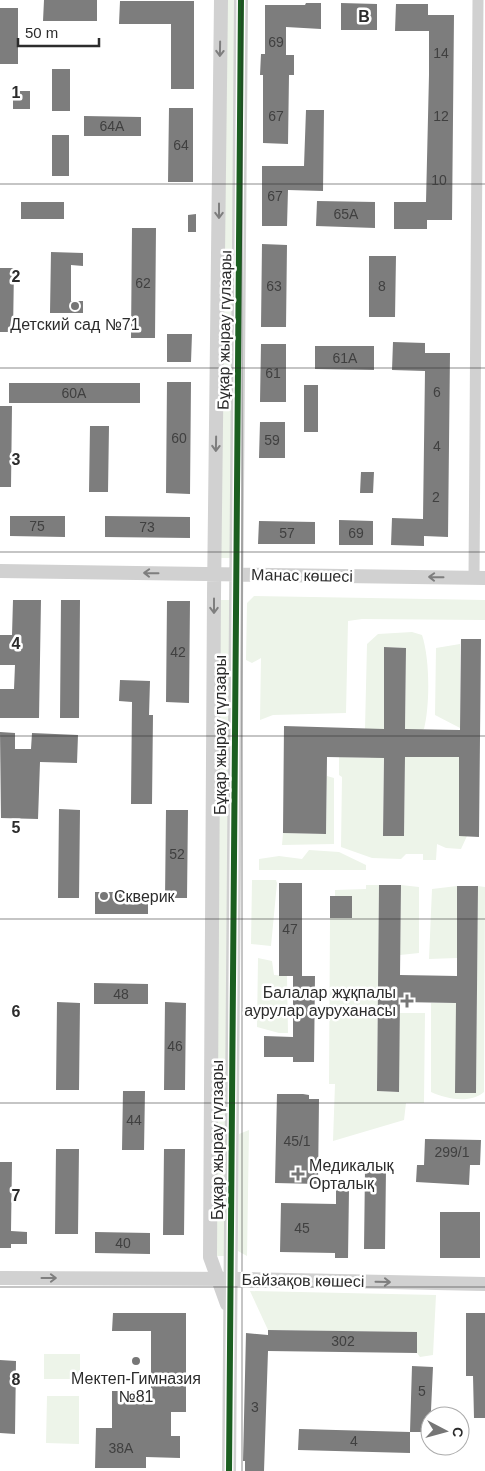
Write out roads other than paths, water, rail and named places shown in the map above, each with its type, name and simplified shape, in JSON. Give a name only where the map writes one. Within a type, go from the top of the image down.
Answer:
[{"type":"street","name":"Бұқар жырау гүлзары","points":[[221,0],[214,574],[210,1257],[224,1279]]},
{"type":"street","name":"Бұқар жырау гүлзары","points":[[229,1471],[231,1314],[224,1279],[235,574],[241,0]]},
{"type":"street","points":[[478,0],[479,578]]},
{"type":"street","name":"Манас көшесі","points":[[0,571],[479,578]]},
{"type":"street","name":"Байзақов көшесі","points":[[0,1278],[224,1279],[485,1284]]},
{"type":"place","name":"Детский сад №71","points":[[75,306]]},
{"type":"place","name":"Скверик","points":[[104,896]]},
{"type":"place","name":"Балалар жұқпалы аурулар ауруханасы","points":[[407,1001]]},
{"type":"place","name":"Медикалық Орталық","points":[[298,1174]]},
{"type":"place","name":"Мектеп-Гимназия №81","points":[[136,1361]]}]
